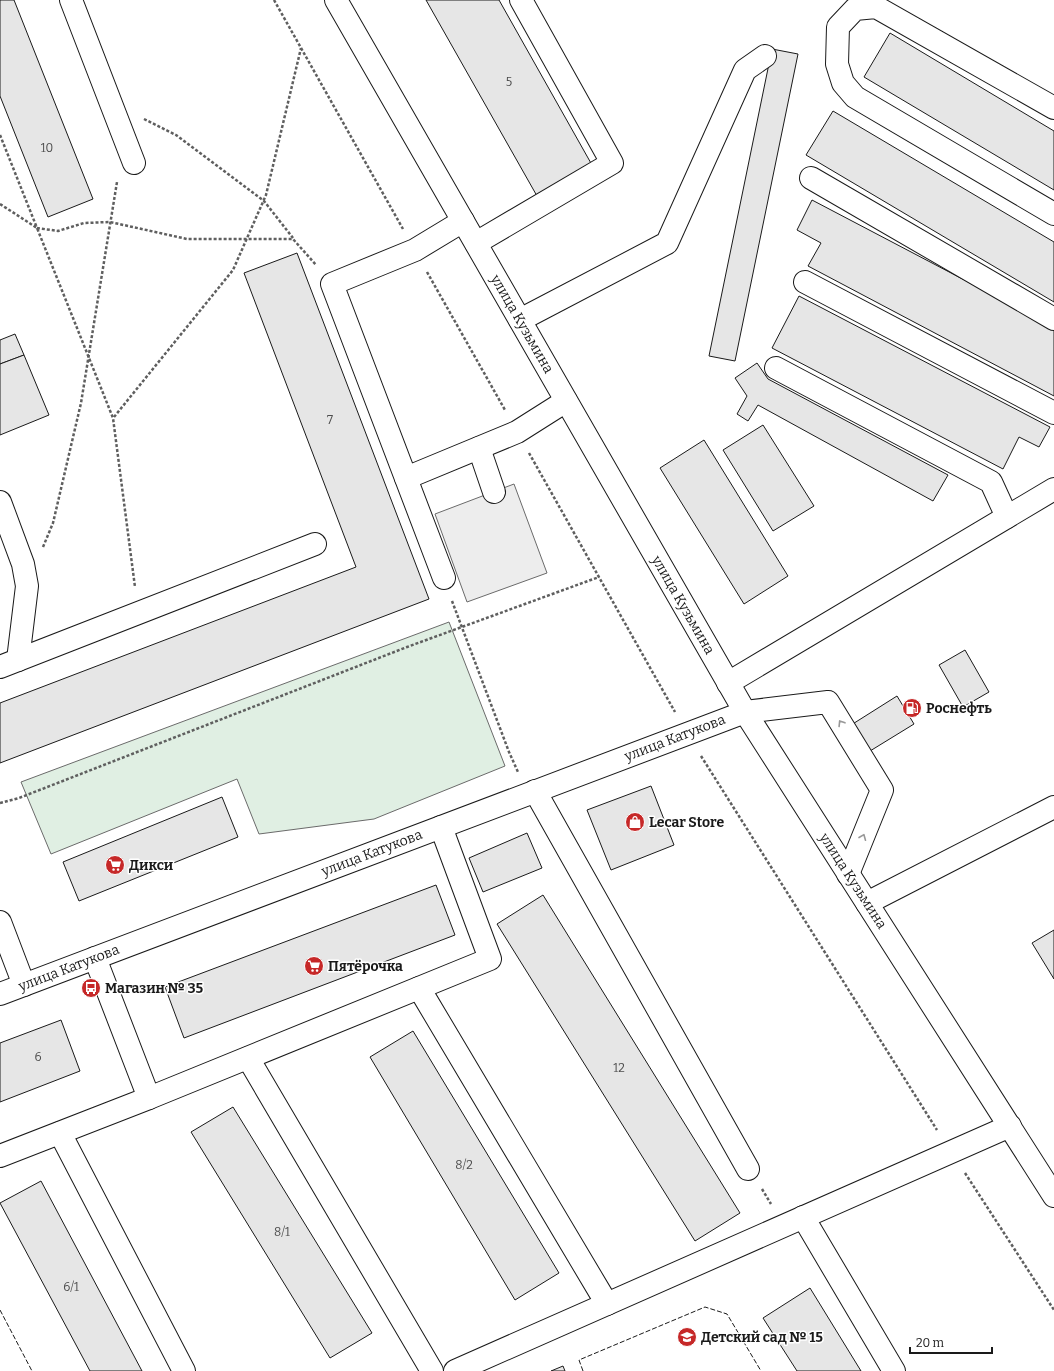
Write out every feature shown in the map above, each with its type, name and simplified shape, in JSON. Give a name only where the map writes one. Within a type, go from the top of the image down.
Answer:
[{"type":"main road","points":[[71,0],[130,154]]},
{"type":"main road","name":"улица Кузьмина","points":[[336,0],[745,712],[1054,1196]]},
{"type":"main road","points":[[476,243],[612,163],[521,0]]},
{"type":"main road","points":[[1054,108],[876,7],[855,9],[838,27],[837,64],[843,83],[855,97],[1054,214]]},
{"type":"main road","points":[[520,320],[667,243],[745,70],[765,56]]},
{"type":"main road","points":[[811,178],[1054,319]]},
{"type":"main road","points":[[444,578],[332,284],[415,250],[463,221]]},
{"type":"main road","points":[[805,282],[1054,414]]},
{"type":"main road","points":[[776,368],[992,482],[1007,517]]},
{"type":"main road","points":[[406,478],[517,432],[566,401]]},
{"type":"main road","points":[[479,448],[494,492]]},
{"type":"main road","points":[[728,683],[1054,489]]},
{"type":"main road","points":[[0,502],[22,564],[27,586],[9,664]]},
{"type":"main road","points":[[9,664],[315,544]]},
{"type":"main road","name":"улица Катукова","points":[[0,994],[745,712],[828,702],[882,790],[848,874]]},
{"type":"main road","points":[[532,793],[748,1169]]},
{"type":"main road","points":[[867,903],[1054,807]]},
{"type":"main road","points":[[0,1156],[149,1098],[490,959],[441,827]]},
{"type":"main road","points":[[0,922],[24,985]]},
{"type":"main road","points":[[95,958],[149,1098]]},
{"type":"main road","points":[[419,988],[607,1304]]},
{"type":"main road","points":[[248,1058],[432,1371]]},
{"type":"main road","points":[[455,1371],[1010,1126]]},
{"type":"main road","points":[[60,1133],[184,1371]]},
{"type":"main road","points":[[794,1221],[894,1371]]},
{"type":"path","points":[[274,0],[687,734],[951,1152],[1054,1310]]},
{"type":"path","points":[[113,418],[233,270],[264,200],[301,48]]},
{"type":"path","points":[[110,101],[176,135],[264,200],[293,239],[332,284]]},
{"type":"path","points":[[0,135],[113,418],[138,613]]},
{"type":"path","points":[[42,551],[54,523],[81,403],[119,170],[130,154]]},
{"type":"path","points":[[0,204],[37,228],[58,231],[84,223],[110,222],[187,239],[293,239]]},
{"type":"path","points":[[0,803],[19,798],[461,627],[599,577]]},
{"type":"path","points":[[444,578],[461,627],[509,752],[532,793]]},
{"type":"path","points":[[748,1169],[794,1221]]},
{"type":"green space","points":[[449,622],[505,766],[374,819],[259,834],[237,779],[51,854],[21,782]]},
{"type":"shaded area","points":[[514,484],[547,573],[467,602],[435,514]]},
{"type":"building","points":[[0,0],[14,0],[93,199],[48,217],[0,96]]},
{"type":"building","points":[[426,0],[499,0],[592,165],[537,196]]},
{"type":"building","points":[[890,33],[1054,131],[1054,190],[864,77]]},
{"type":"building","points":[[772,49],[798,54],[735,361],[709,356]]},
{"type":"building","points":[[833,111],[1054,242],[1054,302],[806,155]]},
{"type":"building","points":[[812,200],[1054,327],[1054,396],[808,266],[821,243],[797,230]]},
{"type":"building","points":[[297,253],[429,599],[0,763],[0,703],[356,567],[244,273]]},
{"type":"building","points":[[799,296],[1050,427],[1039,447],[1019,437],[1003,469],[772,348]]},
{"type":"building","points":[[15,334],[24,355],[0,364],[0,340]]},
{"type":"building","points":[[24,355],[49,415],[0,435],[0,364]]},
{"type":"building","points":[[757,363],[768,379],[948,475],[933,501],[758,405],[748,421],[737,414],[747,396],[735,378]]},
{"type":"building","points":[[763,425],[814,506],[773,531],[723,450]]},
{"type":"building","points":[[704,440],[788,576],[744,604],[660,468]]},
{"type":"building","points":[[965,650],[989,692],[963,707],[939,665]]},
{"type":"building","points":[[897,696],[914,724],[857,759],[840,732]]},
{"type":"building","points":[[651,786],[674,845],[611,870],[587,810]]},
{"type":"building","points":[[222,797],[238,837],[79,901],[63,862]]},
{"type":"building","points":[[527,833],[542,868],[483,892],[469,858]]},
{"type":"building","points":[[436,885],[455,935],[184,1038],[165,987]]},
{"type":"building","points":[[543,895],[740,1213],[695,1241],[497,924]]},
{"type":"building","points":[[1054,930],[1054,979],[1032,943]]},
{"type":"building","points":[[61,1020],[80,1071],[0,1102],[0,1043]]},
{"type":"building","points":[[413,1031],[559,1273],[515,1300],[370,1057]]},
{"type":"building","points":[[233,1107],[372,1333],[330,1358],[191,1132]]},
{"type":"building","points":[[41,1181],[142,1371],[90,1371],[0,1203]]},
{"type":"building","points":[[810,1288],[861,1371],[797,1371],[763,1318]]},
{"type":"building","points":[[563,1366],[565,1371],[551,1371]]},
{"type":"fence","points":[[583,1371],[579,1360],[705,1307],[727,1314],[761,1371]]},
{"type":"fence","points":[[0,1310],[32,1371]]},
{"type":"place","name":"Роснефть","points":[[912,708]]},
{"type":"place","name":"Lecar Store","points":[[635,822]]},
{"type":"place","name":"Дикси","points":[[115,865]]},
{"type":"place","name":"Пятёрочка","points":[[314,966]]},
{"type":"place","name":"Магазин № 35","points":[[91,988]]},
{"type":"place","name":"Детский сад № 15","points":[[687,1337]]}]
